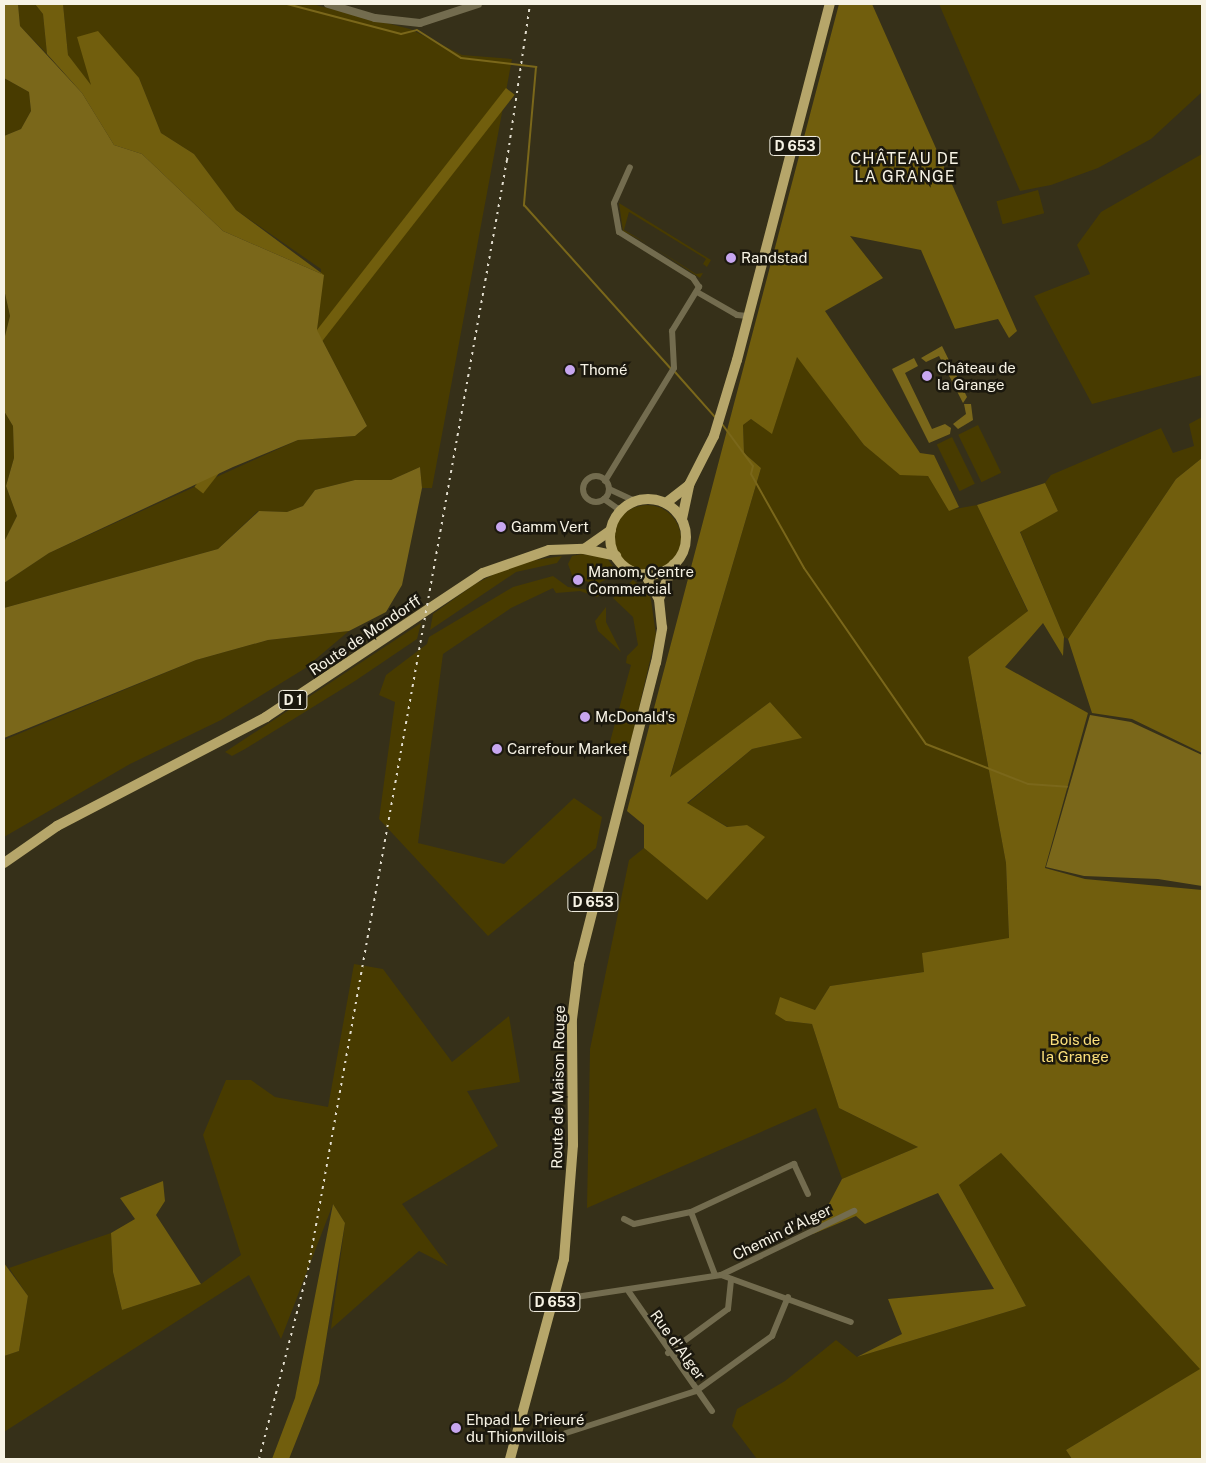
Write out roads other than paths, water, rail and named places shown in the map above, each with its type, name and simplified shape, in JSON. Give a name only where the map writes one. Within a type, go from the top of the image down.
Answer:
[{"type":"main road","name":"D 653","points":[[689,485],[714,436],[725,399],[830,7]]},
{"type":"main road","points":[[666,504],[689,485]]},
{"type":"main road","points":[[660,599],[674,564],[686,543],[682,518],[689,485]]},
{"type":"main road","points":[[674,564],[645,574],[628,568],[616,556],[611,530],[617,516],[635,501],[666,504],[682,518]]},
{"type":"main road","name":"D 1","points":[[584,549],[611,530]]},
{"type":"main road","name":"D 1","points":[[584,549],[616,556]]},
{"type":"main road","name":"Route de Mondorff","points":[[8,859],[130,786],[266,717],[483,573],[519,557],[584,549]]},
{"type":"main road","points":[[645,574],[660,599]]},
{"type":"main road","name":"Route de Maison Rouge","points":[[510,1459],[556,1300],[570,1193],[572,1019],[579,964],[656,663],[662,628],[660,599]]},
{"type":"street","points":[[328,4],[375,18],[420,23],[478,4]]},
{"type":"street","points":[[630,167],[614,203],[618,232],[693,278],[697,289],[736,315],[748,316]]},
{"type":"street","points":[[604,499],[609,489],[606,480],[674,368],[672,331],[697,289]]},
{"type":"street","points":[[606,480],[593,477],[584,487],[590,500],[604,499],[617,508],[617,516]]},
{"type":"street","points":[[609,489],[635,501]]},
{"type":"street","points":[[624,1219],[634,1224],[691,1212],[794,1164],[808,1194]]},
{"type":"street","name":"Chemin d'Alger","points":[[718,1275],[854,1211]]},
{"type":"street","points":[[691,1212],[718,1275],[788,1296],[851,1322]]},
{"type":"street","name":"Rue d'Alger","points":[[556,1300],[629,1292],[718,1275]]},
{"type":"street","points":[[668,1353],[728,1309],[731,1279]]},
{"type":"street","name":"Rue d'Alger","points":[[629,1292],[668,1353],[712,1411]]},
{"type":"street","points":[[566,1433],[696,1391],[772,1336],[788,1296]]},
{"type":"waterway","points":[[287,4],[401,34],[417,30],[461,58],[536,67],[524,205],[671,369]]},
{"type":"waterway","points":[[675,372],[715,417]]},
{"type":"waterway","points":[[722,424],[753,466],[751,474],[804,568],[926,744],[1028,784],[1067,787]]},
{"type":"railway","points":[[259,1459],[308,1270],[507,160],[530,4]]},
{"type":"place","name":"Randstad","points":[[731,258]]},
{"type":"place","name":"Thomé","points":[[570,370]]},
{"type":"place","name":"Château de la Grange","points":[[927,376]]},
{"type":"place","name":"Gamm Vert","points":[[501,527]]},
{"type":"place","name":"Manom, Centre Commercial","points":[[578,580]]},
{"type":"place","name":"McDonald's","points":[[585,717]]},
{"type":"place","name":"Carrefour Market","points":[[497,749]]},
{"type":"place","name":"Ehpad Le Prieuré du Thionvillois","points":[[456,1428]]},
{"type":"district","name":"CHÂTEAU DE LA GRANGE","points":[[905,168]]},
{"type":"park label","name":"Bois de la Grange","points":[[1075,1048]]}]
